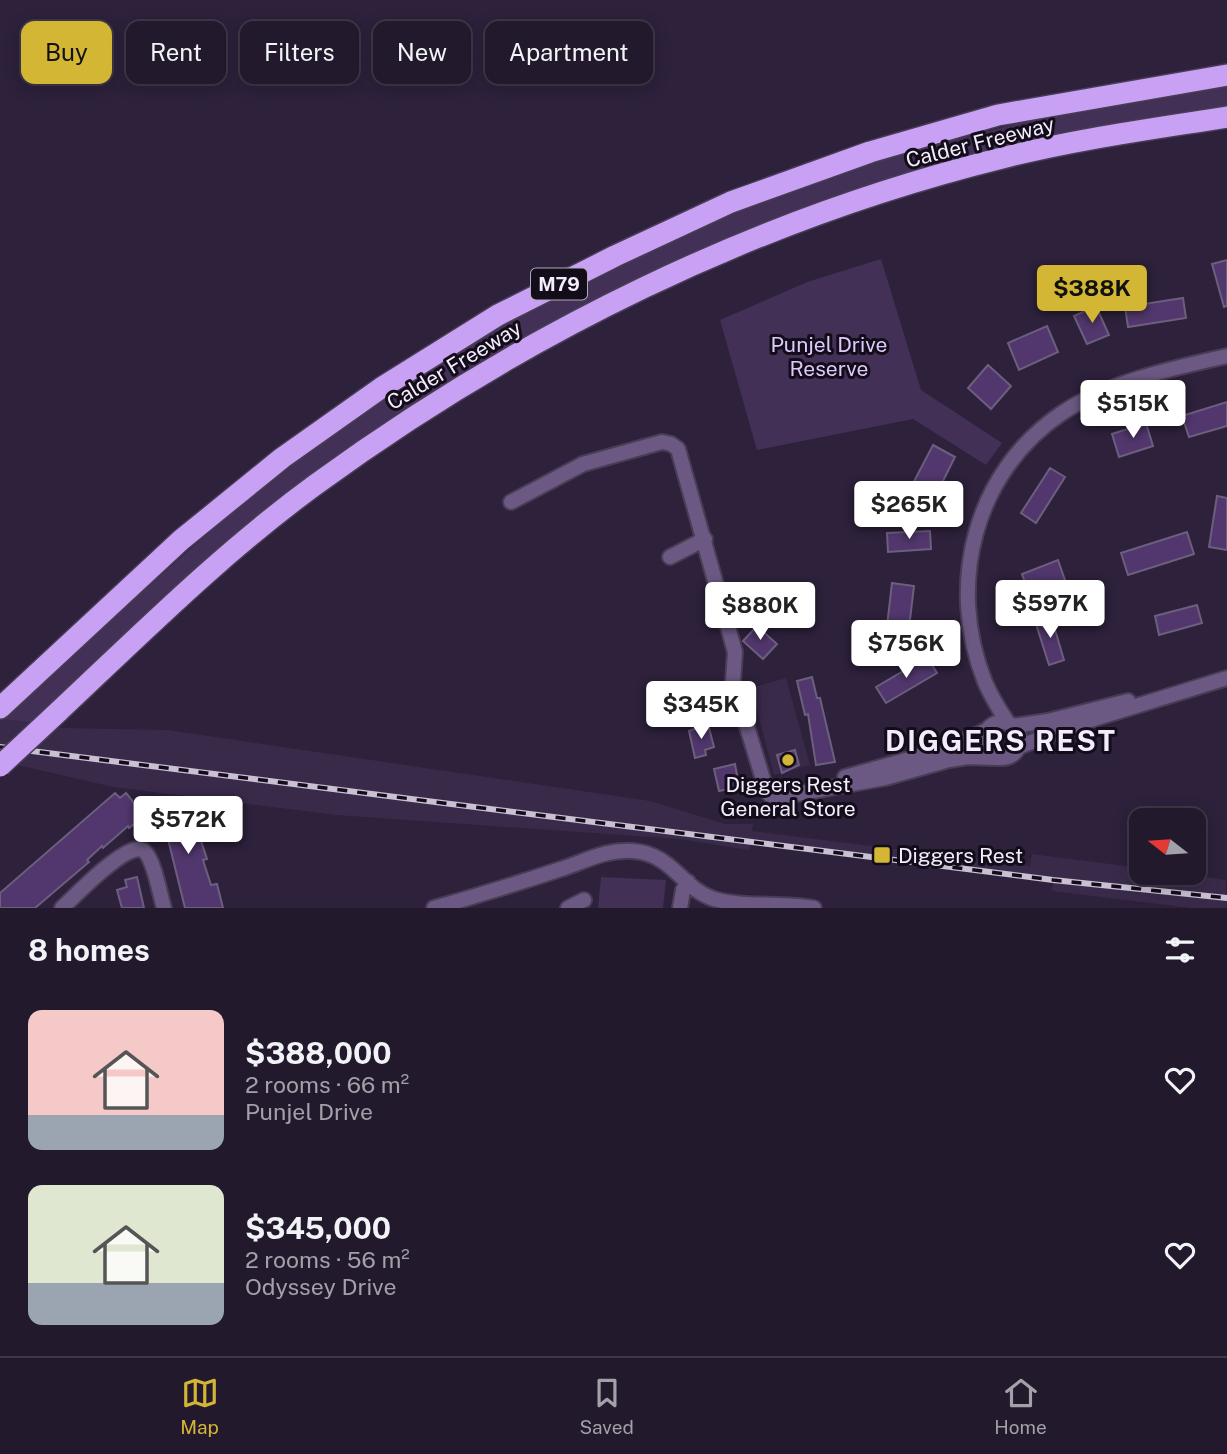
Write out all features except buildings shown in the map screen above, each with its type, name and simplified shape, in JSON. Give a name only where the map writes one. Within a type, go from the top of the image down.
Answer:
[{"type":"highway","name":"Calder Freeway","points":[[0,708],[181,540],[282,458],[381,388],[498,315],[731,202],[870,152],[998,115],[1227,75]]},
{"type":"highway","name":"Calder Freeway","points":[[0,766],[215,564],[313,487],[409,419],[514,355],[640,289],[749,240],[888,190],[1003,157],[1227,117]]},
{"type":"street","points":[[1019,747],[1020,738],[994,703],[984,680],[968,611],[969,561],[973,540],[989,496],[1014,456],[1048,423],[1095,395],[1113,387],[1227,356]]},
{"type":"street","points":[[511,502],[583,464],[667,442],[675,446],[681,453],[734,652],[733,681],[766,789],[773,796],[885,778],[949,760],[1011,757],[1019,747],[1061,729],[1227,678]]},
{"type":"street","points":[[670,557],[705,540]]},
{"type":"street","points":[[984,680],[989,727],[984,741],[985,747],[998,758]]},
{"type":"street","points":[[785,796],[949,748],[997,723],[1048,722],[1101,706],[1193,688]]},
{"type":"street","points":[[62,908],[119,857],[130,849],[139,848],[145,851],[150,860],[164,908]]},
{"type":"street","points":[[434,908],[564,869],[601,854],[634,851],[664,862],[710,908]]},
{"type":"street","points":[[564,869],[610,860],[638,860],[662,870],[707,897],[722,901],[814,908]]},
{"type":"street","points":[[680,908],[685,883]]},
{"type":"street","points":[[568,908],[584,900]]},
{"type":"shaded area","points":[[786,678],[810,765],[774,775],[751,688]]},
{"type":"shaded area","points":[[0,718],[62,728],[168,730],[650,801],[725,824],[753,824],[752,831],[1030,866],[1032,854],[1129,866],[1129,886],[1206,886],[1206,877],[1226,880],[1227,908],[1191,908],[1052,891],[1053,882],[751,844],[749,850],[679,839],[336,815],[113,787],[0,761]]},
{"type":"green space","points":[[1227,83],[1227,107],[1184,113],[1030,145],[903,176],[821,200],[672,263],[537,332],[438,392],[33,723],[4,719],[253,493],[400,386],[531,306],[640,252],[772,197],[876,160],[1027,121]]},
{"type":"green space","name":"Punjel Drive Reserve","points":[[881,259],[921,390],[1002,443],[986,465],[913,419],[757,450],[720,320],[807,282]]},
{"type":"green space","points":[[601,877],[666,880],[663,908],[598,908]]},
{"type":"railway","points":[[0,747],[1053,880],[1227,898]]},
{"type":"place","name":"Diggers Rest General Store","points":[[788,760]]},
{"type":"place","name":"Diggers Rest","points":[[882,855]]},
{"type":"district","name":"DIGGERS REST","points":[[1001,740]]}]
